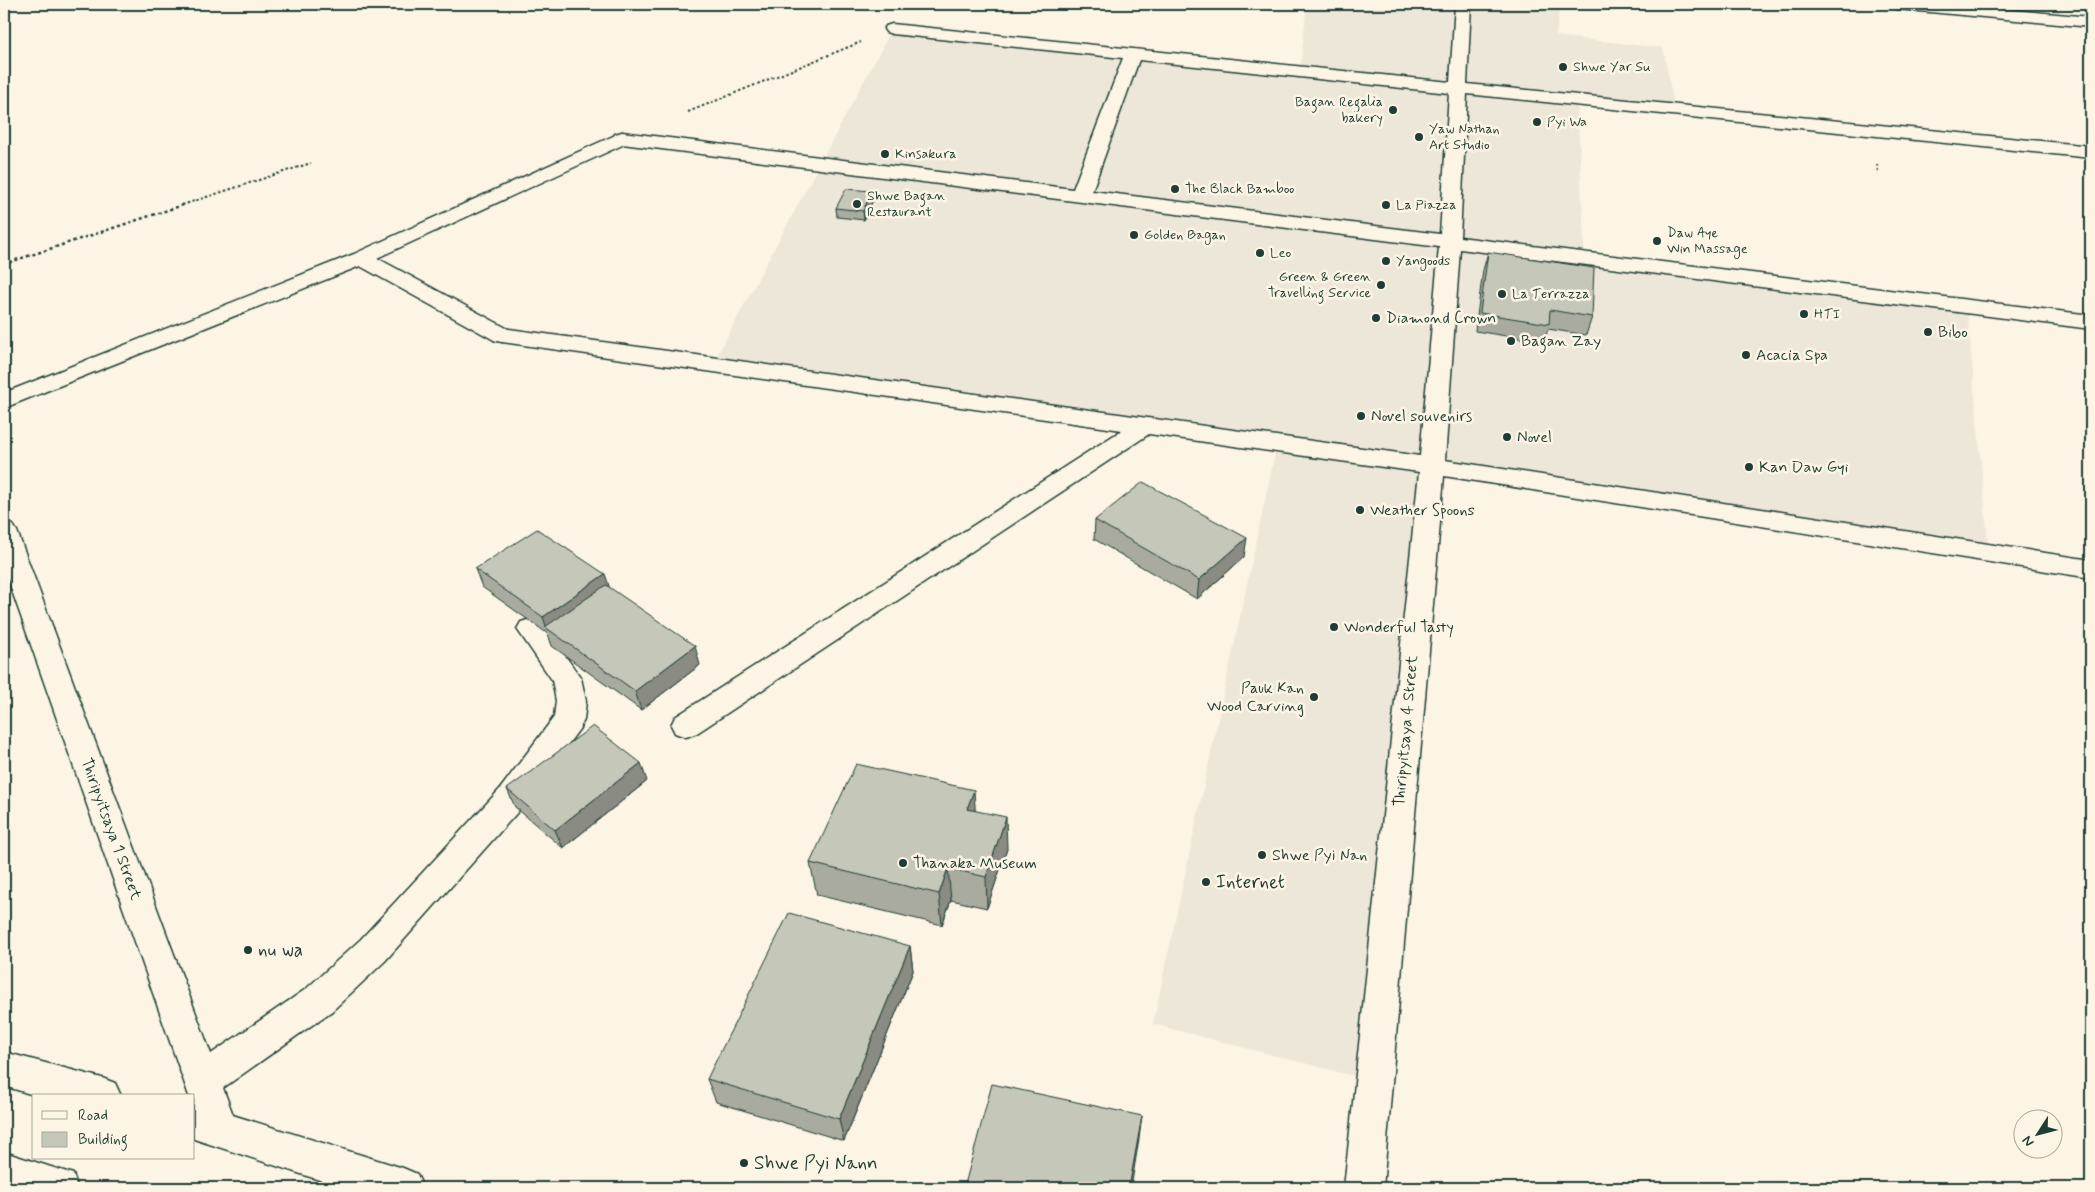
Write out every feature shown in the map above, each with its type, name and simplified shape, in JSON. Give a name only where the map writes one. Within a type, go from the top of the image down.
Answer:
[{"type":"street","name":"Thiripyitsaya 4 Street","points":[[1363,1188],[1432,466],[1450,242],[1463,4]]},
{"type":"street","points":[[1897,4],[2091,22]]},
{"type":"street","points":[[892,29],[2091,152]]},
{"type":"street","points":[[1080,196],[1133,54]]},
{"type":"street","points":[[4,401],[361,258],[622,138],[2091,322]]},
{"type":"street","points":[[361,258],[502,335],[1432,466],[2091,569]]},
{"type":"street","points":[[686,725],[1146,425]]},
{"type":"street","name":"Thiripyitsaya 1 Street","points":[[4,531],[203,1081],[206,1124]]},
{"type":"street","points":[[203,1081],[318,1000],[373,950],[511,798],[569,720],[571,701],[566,678],[530,629]]},
{"type":"street","points":[[4,1069],[95,1094]]},
{"type":"street","points":[[206,1124],[403,1188]]},
{"type":"street","points":[[4,1171],[59,1188]]},
{"type":"path","points":[[685,113],[892,29]]},
{"type":"path","points":[[4,264],[310,163]]},
{"type":"shaded area","points":[[1307,4],[1560,4],[1556,36],[1663,48],[1675,111],[1577,101],[1585,259],[1967,307],[1989,553],[1432,467],[1373,1081],[1153,1024],[1277,444],[712,365],[892,29],[1300,71]]},
{"type":"building","points":[[846,189],[872,191],[863,211],[836,208]]},
{"type":"building","points":[[1488,252],[1594,268],[1592,317],[1550,310],[1549,324],[1480,313]]},
{"type":"building","points":[[1143,482],[1247,538],[1199,580],[1095,520]]},
{"type":"building","points":[[537,529],[605,574],[543,617],[475,569]]},
{"type":"building","points":[[606,585],[695,646],[635,691],[545,627]]},
{"type":"building","points":[[593,726],[641,763],[555,830],[507,789]]},
{"type":"building","points":[[856,764],[974,790],[967,809],[1006,817],[986,877],[948,868],[939,894],[810,863]]},
{"type":"building","points":[[789,913],[910,946],[839,1119],[707,1079]]},
{"type":"building","points":[[992,1084],[1142,1116],[1129,1188],[964,1188]]},
{"type":"place","name":"Shwe Yar Su","points":[[1563,67]]},
{"type":"place","name":"Bagan Regalia bakery","points":[[1393,110]]},
{"type":"place","name":"Pyi Wa","points":[[1537,122]]},
{"type":"place","name":"Yaw Nathan Art Studio","points":[[1419,137]]},
{"type":"place","name":"Kinsakura","points":[[885,154]]},
{"type":"place","name":"The Black Bamboo","points":[[1175,189]]},
{"type":"place","name":"Shwe Bagan Restaurant","points":[[857,204]]},
{"type":"place","name":"La Piazza","points":[[1386,205]]},
{"type":"place","name":"Golden Bagan","points":[[1134,235]]},
{"type":"place","name":"Daw Aye Win Massage","points":[[1657,241]]},
{"type":"place","name":"Leo","points":[[1260,253]]},
{"type":"place","name":"Yangoods","points":[[1386,261]]},
{"type":"place","name":"Green & Green Travelling Service","points":[[1381,285]]},
{"type":"place","name":"La Terrazza","points":[[1502,294]]},
{"type":"place","name":"HTI","points":[[1804,314]]},
{"type":"place","name":"Diamond Crown","points":[[1376,318]]},
{"type":"place","name":"Bibo","points":[[1928,332]]},
{"type":"place","name":"Bagan Zay","points":[[1511,341]]},
{"type":"place","name":"Acacia Spa","points":[[1746,355]]},
{"type":"place","name":"Novel souvenirs","points":[[1361,416]]},
{"type":"place","name":"Novel","points":[[1507,437]]},
{"type":"place","name":"Kan Daw Gyi","points":[[1749,467]]},
{"type":"place","name":"Weather Spoons","points":[[1360,510]]},
{"type":"place","name":"Wonderful Tasty","points":[[1334,627]]},
{"type":"place","name":"Pauk Kan Wood Carving","points":[[1314,697]]},
{"type":"place","name":"Shwe Pyi Nan","points":[[1262,855]]},
{"type":"place","name":"Thanaka Museum","points":[[903,863]]},
{"type":"place","name":"Internet","points":[[1206,882]]},
{"type":"place","name":"nu wa","points":[[248,950]]},
{"type":"place","name":"Shwe Pyi Nann","points":[[744,1163]]}]
